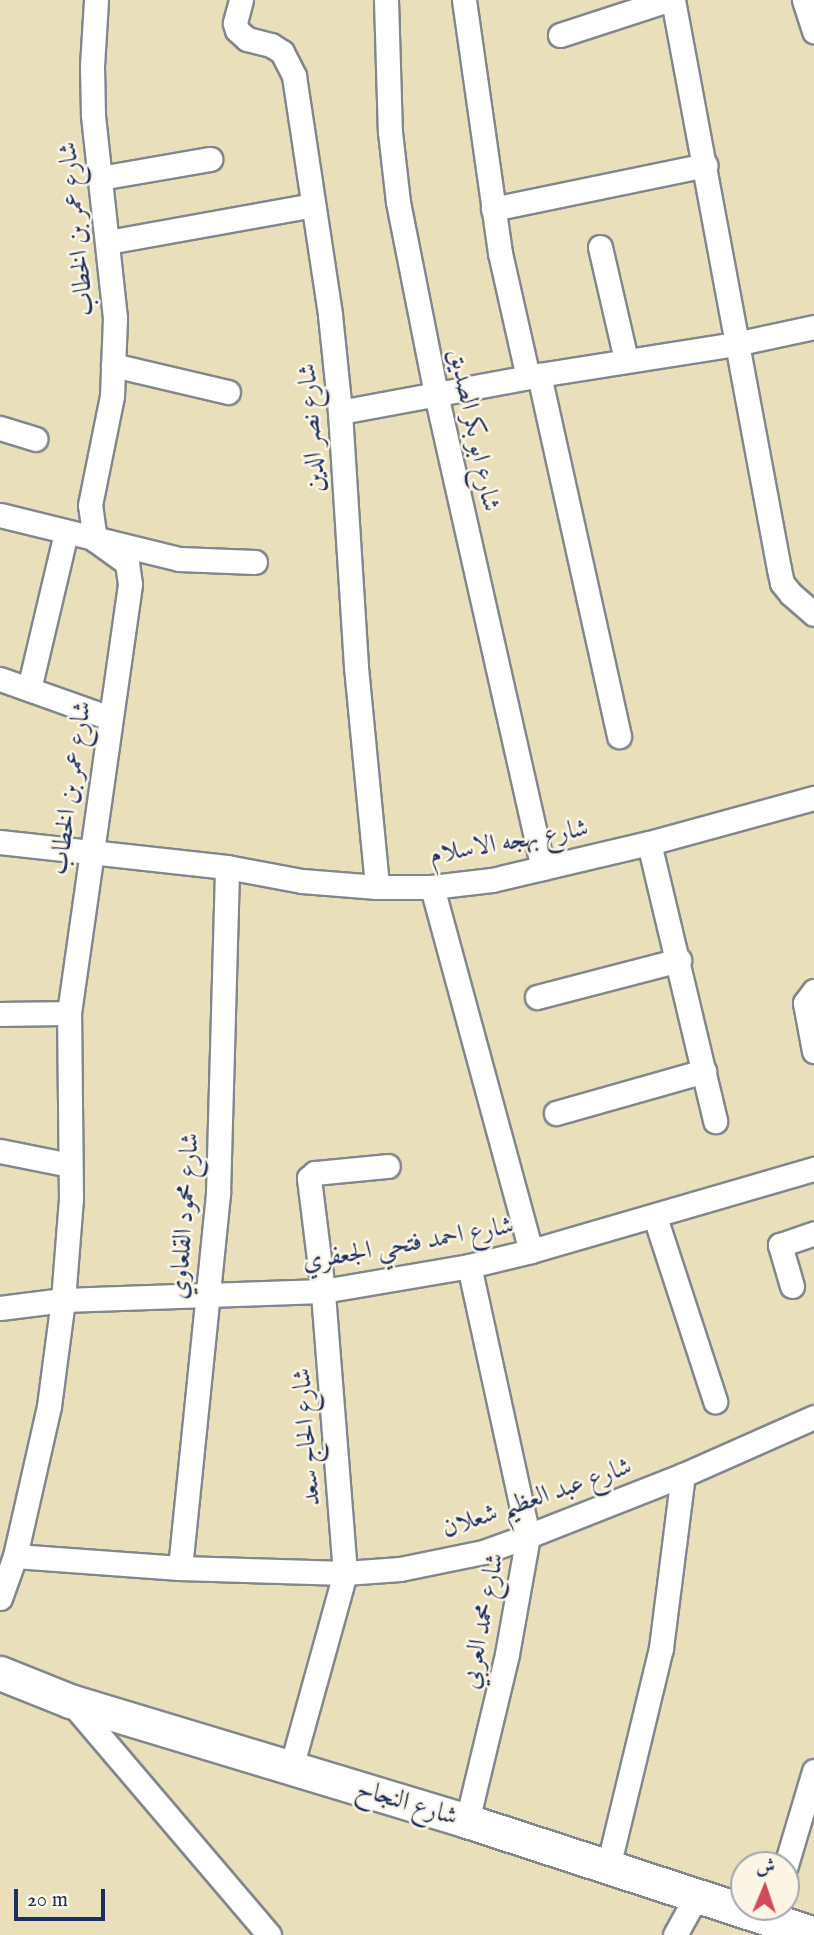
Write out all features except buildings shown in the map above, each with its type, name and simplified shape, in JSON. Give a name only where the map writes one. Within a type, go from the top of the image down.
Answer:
[{"type":"street","name":"شارع عمر بن الخطاب","points":[[0,1598],[15,1556],[49,1406],[63,1300],[70,1165],[69,1013],[89,853],[130,572],[127,563],[95,540],[90,505],[112,396],[115,318],[100,178],[92,66],[96,0]]},
{"type":"street","name":"شارع نصر الدين","points":[[241,0],[235,23],[237,30],[247,40],[271,45],[290,63],[330,315],[340,412],[356,667],[377,887]]},
{"type":"street","name":"شارع ابو بكر الصديق","points":[[386,0],[390,132],[398,202],[436,394],[543,868]]},
{"type":"street","points":[[464,0],[493,209],[619,736]]},
{"type":"street","points":[[560,35],[671,0],[705,165],[735,344],[782,583],[813,610]]},
{"type":"street","points":[[804,0],[814,31]]},
{"type":"street","points":[[100,178],[210,159]]},
{"type":"street","points":[[493,209],[705,165]]},
{"type":"street","points":[[108,242],[313,205]]},
{"type":"street","points":[[600,247],[626,360]]},
{"type":"street","points":[[340,412],[533,376],[735,344],[814,327]]},
{"type":"street","points":[[113,365],[228,392]]},
{"type":"street","points":[[0,428],[35,439]]},
{"type":"street","points":[[0,515],[179,559],[255,562]]},
{"type":"street","points":[[29,689],[66,533]]},
{"type":"street","points":[[0,679],[110,718]]},
{"type":"street","name":"شارع بهجه الاسلام","points":[[0,842],[227,867],[302,881],[377,887],[432,887],[492,880],[649,843],[814,798]]},
{"type":"street","points":[[649,843],[679,960],[715,1121]]},
{"type":"street","name":"شارع محمود القلعاوي","points":[[180,1568],[218,1193],[227,867]]},
{"type":"street","points":[[432,887],[531,1251]]},
{"type":"street","points":[[537,997],[679,960]]},
{"type":"street","points":[[814,991],[805,1003],[814,1051]]},
{"type":"street","points":[[0,1014],[69,1013]]},
{"type":"street","points":[[556,1113],[704,1070]]},
{"type":"street","points":[[0,1151],[70,1165]]},
{"type":"street","name":"شارع الحاج سعد","points":[[291,1768],[345,1573],[323,1291],[310,1174],[388,1166]]},
{"type":"street","name":"شارع احمد فتحي الجعفري","points":[[0,1308],[63,1300],[323,1291],[469,1266],[531,1251],[814,1169]]},
{"type":"street","points":[[654,1217],[715,1401]]},
{"type":"street","points":[[792,1286],[780,1245],[814,1233]]},
{"type":"street","name":"شارع محمد العربي","points":[[467,1821],[507,1654],[528,1536],[469,1266]]},
{"type":"street","name":"شارع عبد العظيم شعلان","points":[[15,1556],[180,1568],[345,1573],[439,1562],[484,1552],[528,1536],[683,1475],[814,1417]]},
{"type":"street","points":[[608,1867],[661,1648],[683,1475]]},
{"type":"street","name":"شارع النجاح","points":[[0,1673],[70,1701],[467,1821],[785,1924]]},
{"type":"street","points":[[70,1701],[269,1935]]},
{"type":"street","points":[[790,1851],[814,1771]]},
{"type":"street","points":[[674,1935],[697,1895]]}]
